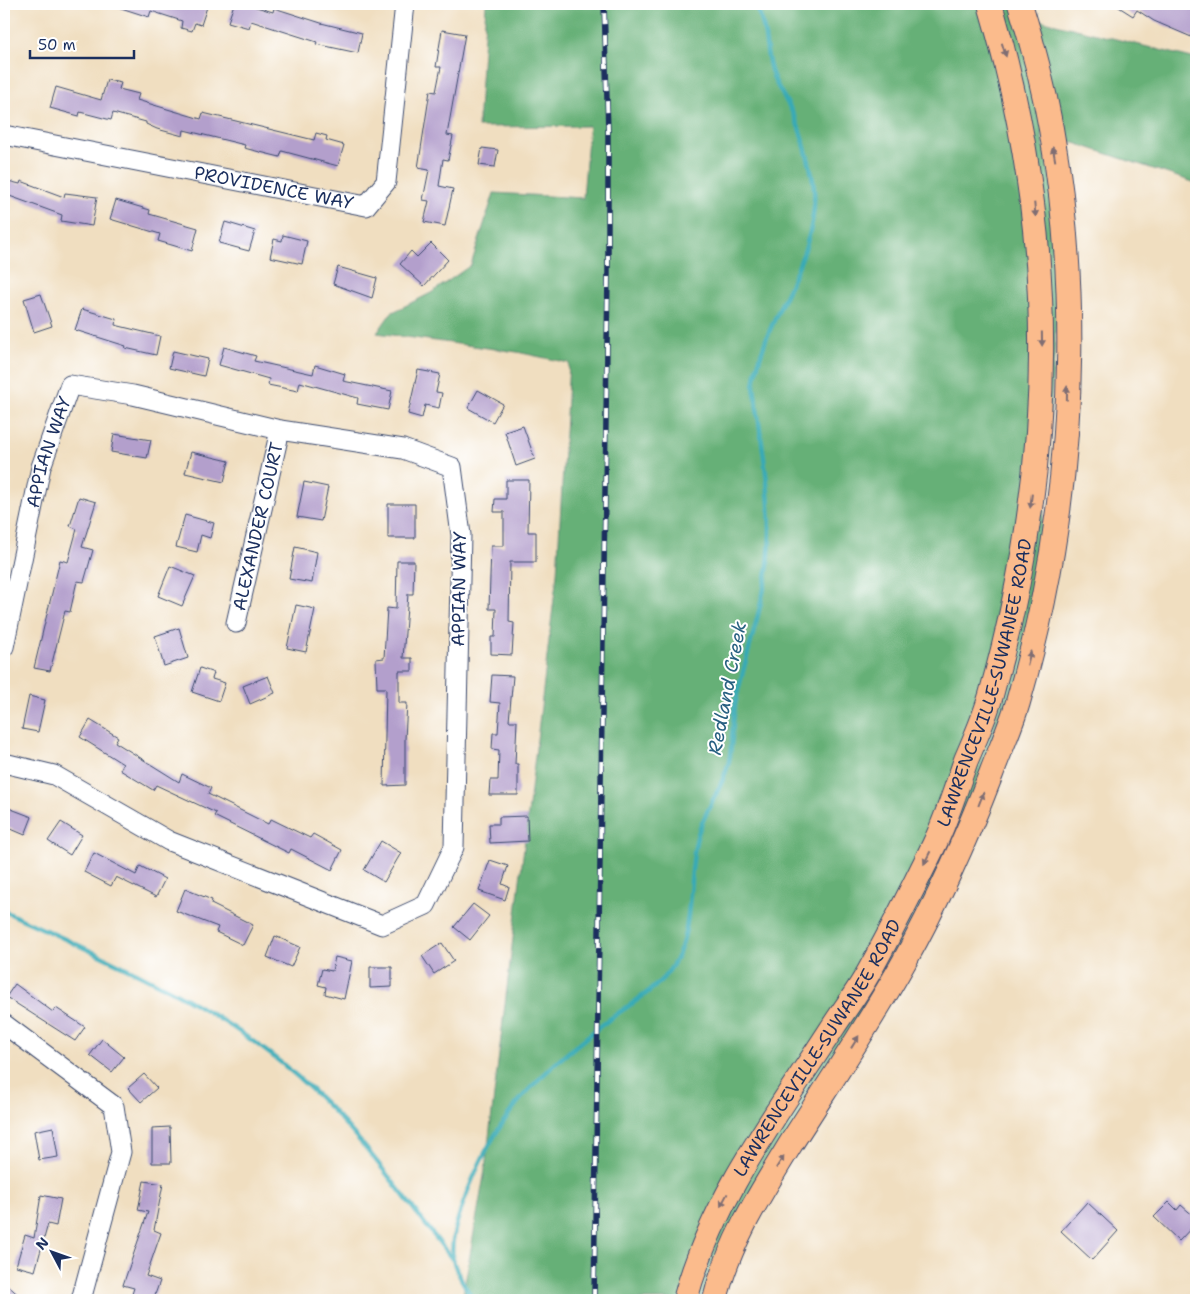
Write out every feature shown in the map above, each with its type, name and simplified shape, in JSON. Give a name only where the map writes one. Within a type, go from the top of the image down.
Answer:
[{"type":"main road","name":"LAWRENCEVILLE-SUWANEE ROAD","points":[[685,1300],[701,1252],[720,1209],[741,1169],[869,971],[935,842],[990,698],[1025,548],[1037,457],[1042,368],[1041,290],[1035,208],[1008,64],[990,4]]},
{"type":"main road","name":"LAWRENCEVILLE-SUWANEE ROAD","points":[[714,1300],[720,1276],[754,1203],[903,965],[944,887],[964,844],[1018,705],[1042,607],[1060,490],[1066,430],[1068,309],[1064,211],[1036,54],[1020,4]]},
{"type":"main road","points":[[990,698],[1018,705]]},
{"type":"main road","points":[[805,1070],[829,1083]]},
{"type":"street","name":"PROVIDENCE WAY","points":[[4,136],[366,206],[386,182],[405,4]]},
{"type":"street","name":"APPIAN WAY","points":[[4,647],[41,467],[70,385],[133,395],[280,430],[403,449],[452,467],[461,535],[454,847],[426,905],[382,925],[169,841],[54,775],[4,763]]},
{"type":"street","name":"ALEXANDER COURT","points":[[236,623],[280,430]]},
{"type":"street","points":[[4,1024],[114,1106],[121,1152],[80,1300]]},
{"type":"green space","points":[[486,4],[1016,4],[1016,14],[1196,59],[1196,183],[1041,132],[1062,236],[1032,691],[807,1132],[700,1300],[462,1300],[485,1170],[557,574],[569,363],[517,352],[377,333],[391,313],[431,293],[471,265],[494,193],[583,198],[589,126],[478,127]]},
{"type":"building","points":[[115,4],[208,4],[201,25],[195,23],[192,31],[181,28],[182,21],[151,11],[149,17],[115,6]]},
{"type":"building","points":[[234,4],[246,4],[273,12],[274,8],[321,23],[362,33],[358,53],[316,44],[317,42],[251,21],[249,28],[228,22]]},
{"type":"building","points":[[1114,4],[1196,4],[1196,39],[1154,21],[1137,10],[1133,16]]},
{"type":"building","points":[[442,30],[465,34],[447,135],[453,136],[448,160],[443,159],[439,186],[453,189],[445,226],[424,222],[429,201],[423,200],[429,170],[418,168],[430,91],[436,92],[441,67],[436,67]]},
{"type":"building","points":[[107,80],[121,83],[119,89],[139,94],[137,100],[201,119],[203,113],[314,140],[316,133],[327,136],[326,140],[344,145],[338,166],[282,151],[280,157],[244,148],[245,145],[184,130],[183,136],[157,129],[146,124],[146,122],[113,113],[111,120],[80,112],[79,116],[50,108],[56,87],[101,100]]},
{"type":"building","points":[[482,148],[498,150],[495,167],[479,165]]},
{"type":"building","points":[[4,180],[20,184],[21,181],[64,197],[65,193],[97,197],[92,226],[61,221],[62,215],[4,194]]},
{"type":"building","points":[[116,200],[150,210],[149,214],[198,228],[192,251],[158,241],[160,234],[110,219]]},
{"type":"building","points":[[225,222],[255,231],[249,251],[219,243]]},
{"type":"building","points":[[283,235],[307,241],[302,264],[270,257],[274,239],[282,241]]},
{"type":"building","points":[[431,243],[448,260],[424,286],[400,264],[411,251],[417,257]]},
{"type":"building","points":[[338,267],[377,278],[372,298],[333,284]]},
{"type":"building","points":[[41,294],[52,326],[34,332],[24,299]]},
{"type":"building","points":[[82,309],[116,319],[115,325],[160,336],[156,355],[125,348],[126,346],[75,330]]},
{"type":"building","points":[[224,347],[256,356],[254,361],[313,374],[315,365],[345,374],[343,381],[392,391],[388,410],[357,404],[358,398],[300,382],[298,391],[268,385],[269,379],[219,365]]},
{"type":"building","points":[[173,351],[208,359],[204,376],[169,368]]},
{"type":"building","points":[[418,370],[440,374],[436,392],[442,393],[439,408],[425,405],[422,418],[408,414]]},
{"type":"building","points":[[478,390],[503,404],[493,422],[468,408]]},
{"type":"building","points":[[523,426],[535,459],[516,466],[505,432]]},
{"type":"building","points":[[114,434],[151,440],[147,458],[111,452]]},
{"type":"building","points":[[191,452],[229,461],[224,482],[185,473]]},
{"type":"building","points":[[506,480],[529,480],[528,532],[536,532],[536,562],[510,562],[509,622],[514,623],[512,655],[491,654],[491,637],[495,637],[496,609],[489,609],[491,546],[504,546],[504,512],[494,512],[495,499],[506,499]]},
{"type":"building","points":[[304,482],[328,487],[321,521],[297,517]]},
{"type":"building","points":[[79,497],[96,502],[82,547],[93,550],[84,582],[77,581],[70,612],[65,611],[50,671],[34,668],[60,560],[68,562],[77,529],[70,526]]},
{"type":"building","points":[[388,504],[415,504],[415,538],[388,538]]},
{"type":"building","points":[[185,515],[214,523],[210,538],[201,535],[197,552],[176,547]]},
{"type":"building","points":[[295,547],[317,552],[312,583],[289,579]]},
{"type":"building","points":[[397,561],[414,561],[413,594],[408,594],[403,658],[412,658],[412,671],[399,671],[399,703],[407,703],[405,785],[384,786],[386,688],[377,688],[376,659],[384,658],[387,608],[396,609]]},
{"type":"building","points":[[170,566],[195,576],[182,606],[158,596]]},
{"type":"building","points":[[296,605],[315,609],[306,652],[287,648]]},
{"type":"building","points":[[179,628],[188,658],[164,666],[155,636]]},
{"type":"building","points":[[200,668],[214,673],[212,679],[225,683],[219,701],[192,692]]},
{"type":"building","points":[[492,675],[513,676],[509,721],[517,721],[515,764],[518,764],[518,795],[489,795],[490,780],[498,780],[499,750],[492,749],[493,733],[498,733],[500,703],[490,702]]},
{"type":"building","points":[[268,676],[275,693],[250,704],[243,686]]},
{"type":"building","points":[[29,696],[45,700],[38,732],[22,729]]},
{"type":"building","points":[[90,720],[118,737],[115,742],[179,782],[182,774],[211,788],[208,794],[268,824],[271,819],[310,838],[313,834],[342,850],[332,870],[291,849],[289,853],[214,816],[216,813],[156,785],[153,790],[120,770],[123,764],[80,737]]},
{"type":"building","points":[[6,807],[32,817],[25,835],[4,826]]},
{"type":"building","points":[[527,816],[528,841],[490,843],[489,824],[499,824],[499,817]]},
{"type":"building","points":[[61,822],[82,835],[70,855],[48,841]]},
{"type":"building","points":[[381,841],[401,853],[384,882],[364,870]]},
{"type":"building","points":[[94,853],[136,875],[140,866],[165,879],[156,897],[116,877],[111,886],[84,872]]},
{"type":"building","points":[[490,860],[508,866],[502,884],[509,887],[505,900],[479,891]]},
{"type":"building","points":[[185,889],[212,900],[211,904],[253,925],[243,945],[216,932],[218,927],[176,911]]},
{"type":"building","points":[[473,904],[489,916],[470,940],[454,927]]},
{"type":"building","points":[[275,936],[300,947],[291,967],[267,957]]},
{"type":"building","points":[[442,943],[454,961],[434,974],[422,956]]},
{"type":"building","points":[[335,957],[352,961],[344,999],[325,994],[326,987],[318,985],[322,969],[332,971]]},
{"type":"building","points":[[370,967],[392,967],[392,987],[370,988]]},
{"type":"building","points":[[15,984],[53,1012],[56,1008],[85,1027],[75,1041],[6,997]]},
{"type":"building","points":[[102,1039],[124,1057],[112,1072],[90,1055]]},
{"type":"building","points":[[144,1074],[157,1088],[141,1102],[128,1088]]},
{"type":"building","points":[[53,1127],[58,1157],[39,1160],[34,1131]]},
{"type":"building","points":[[170,1127],[171,1163],[152,1163],[152,1128]]},
{"type":"building","points":[[144,1181],[163,1184],[154,1230],[161,1233],[146,1276],[160,1281],[153,1300],[130,1300],[134,1288],[123,1285],[148,1212],[138,1210]]},
{"type":"building","points":[[41,1195],[61,1199],[56,1226],[48,1224],[35,1271],[16,1266],[25,1235],[34,1238]]},
{"type":"building","points":[[1087,1202],[1118,1231],[1092,1260],[1061,1231]]},
{"type":"building","points":[[1169,1202],[1177,1210],[1181,1205],[1196,1218],[1196,1223],[1179,1241],[1154,1217]]},
{"type":"building","points":[[4,1282],[24,1300],[4,1300]]},
{"type":"waterway","name":"Redland Creek","points":[[473,1300],[456,1269],[452,1252],[456,1224],[475,1174],[502,1124],[535,1083],[577,1045],[656,986],[673,965],[679,953],[686,926],[697,837],[729,761],[736,700],[762,599],[770,543],[766,475],[754,386],[767,336],[808,240],[813,215],[814,189],[805,146],[794,117],[773,76],[764,29],[753,4]]},
{"type":"waterway","points":[[4,911],[158,984],[231,1026],[266,1051],[321,1098],[361,1142],[453,1260]]},
{"type":"railway","points":[[594,1300],[608,273],[608,131],[604,4]]}]
